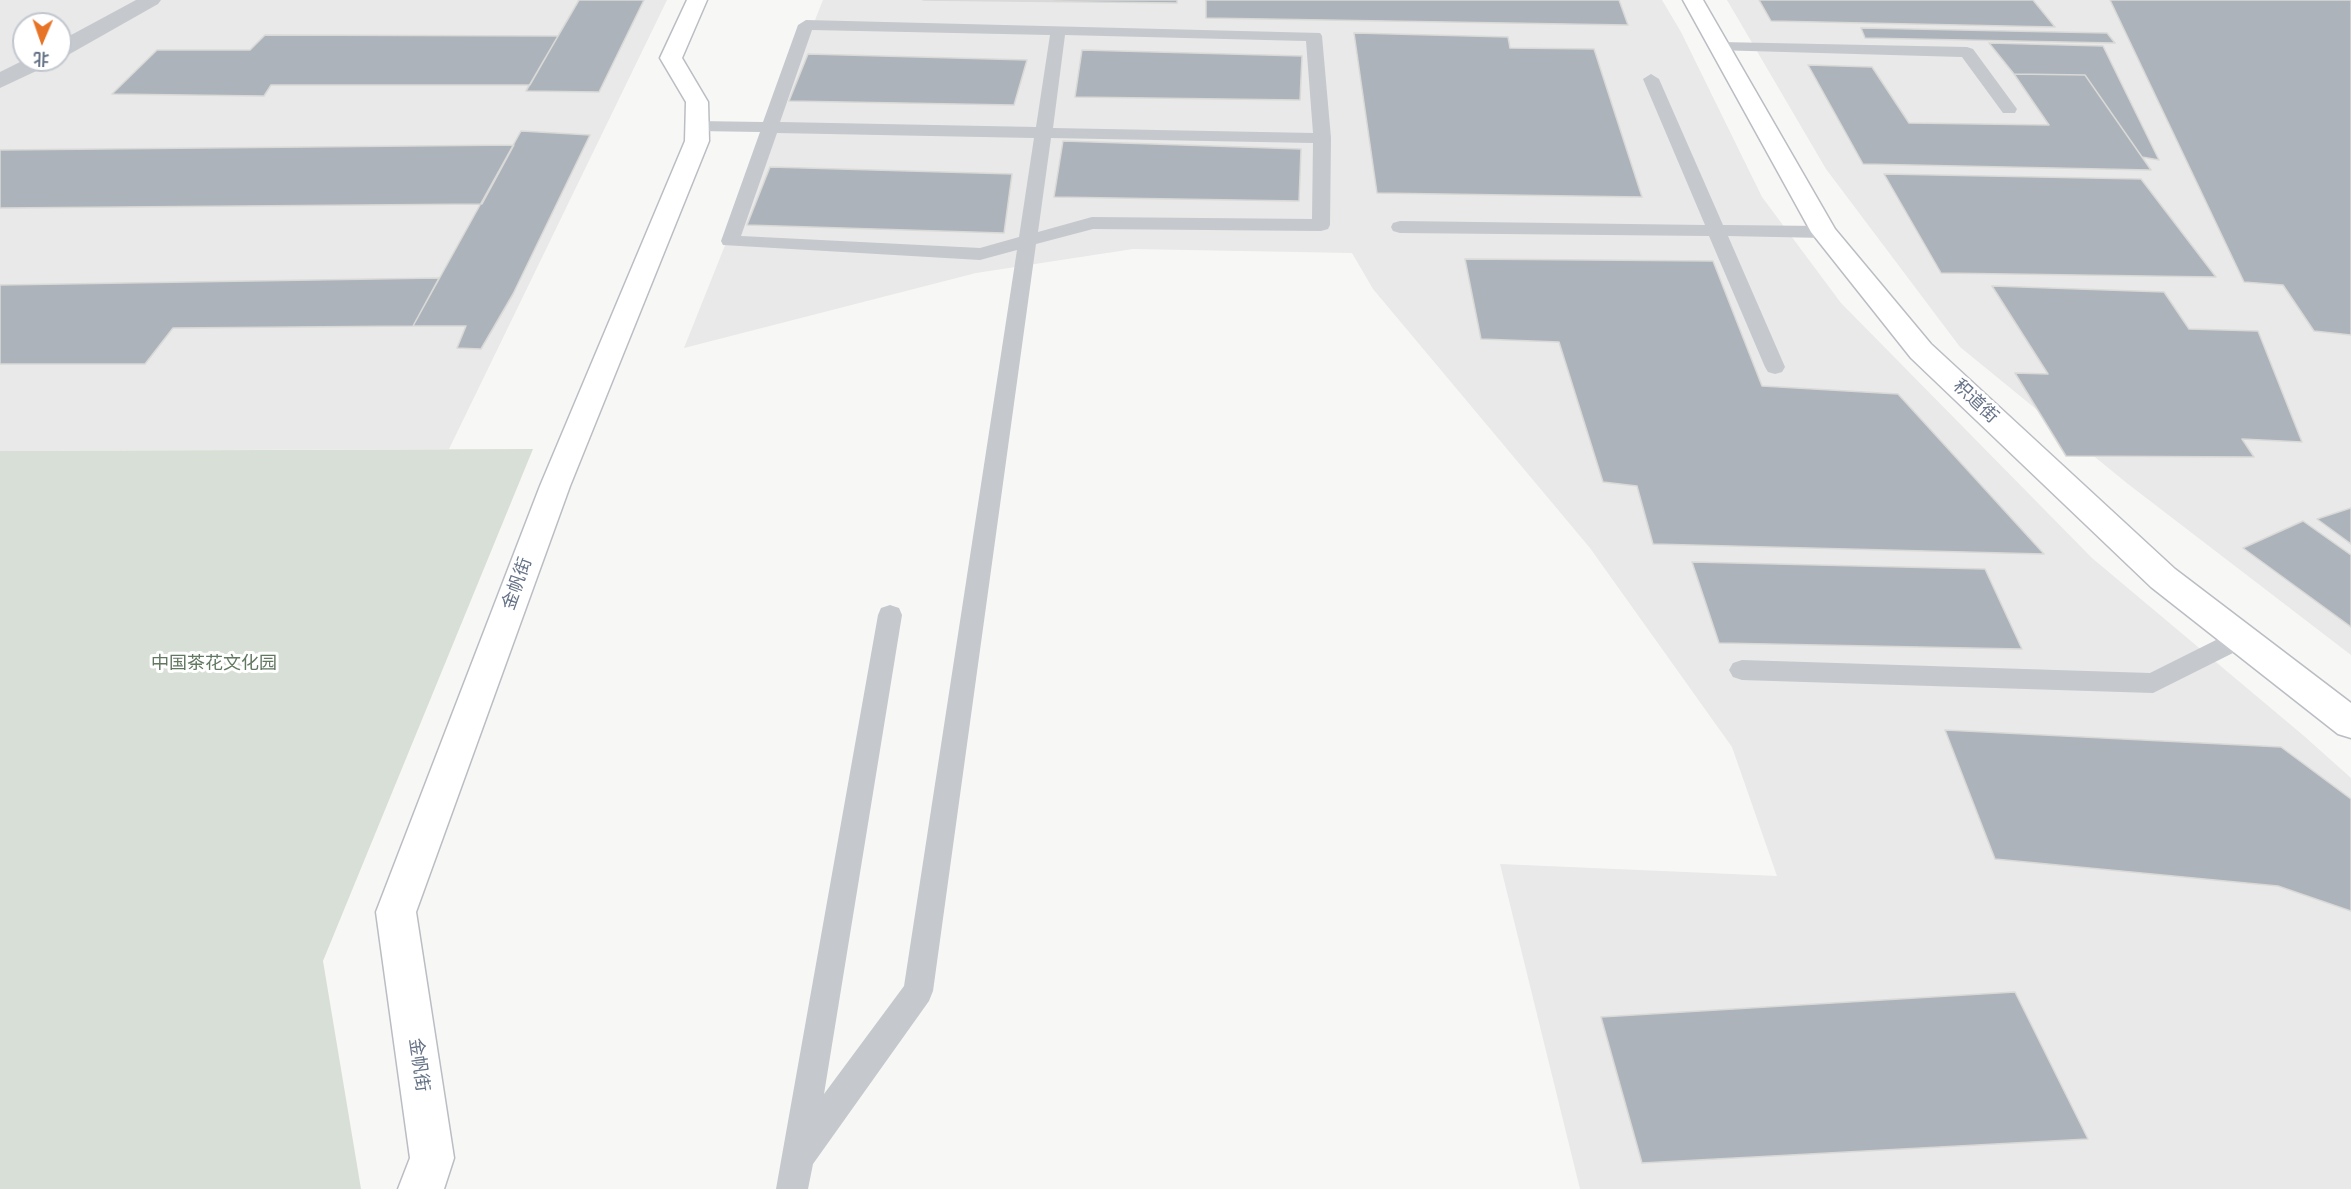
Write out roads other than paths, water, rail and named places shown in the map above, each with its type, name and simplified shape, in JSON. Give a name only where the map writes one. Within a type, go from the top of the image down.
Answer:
[{"type":"street","points":[[72,43],[151,0]]},
{"type":"street","name":"金帆街","points":[[421,1189],[432,1158],[396,912],[555,486],[697,141],[697,102],[672,58],[697,0]]},
{"type":"street","name":"积道街","points":[[1693,0],[1824,232],[1920,351],[2163,578],[2351,723]]},
{"type":"street","points":[[0,81],[18,72]]},
{"type":"lane","points":[[806,25],[1314,36],[1322,138],[1321,225],[1092,223],[980,254],[730,241],[770,127],[806,25]]},
{"type":"lane","points":[[798,1158],[918,991],[1058,32]]},
{"type":"lane","points":[[1720,47],[1967,52],[2009,109]]},
{"type":"lane","points":[[1651,79],[1775,367]]},
{"type":"lane","points":[[697,126],[1322,138]]},
{"type":"lane","points":[[1400,227],[1824,232]]},
{"type":"lane","points":[[792,1189],[890,615]]},
{"type":"lane","points":[[1742,670],[2153,683],[2240,638]]},
{"type":"park label","name":"中国茶花文化园","points":[[214,664]]}]
